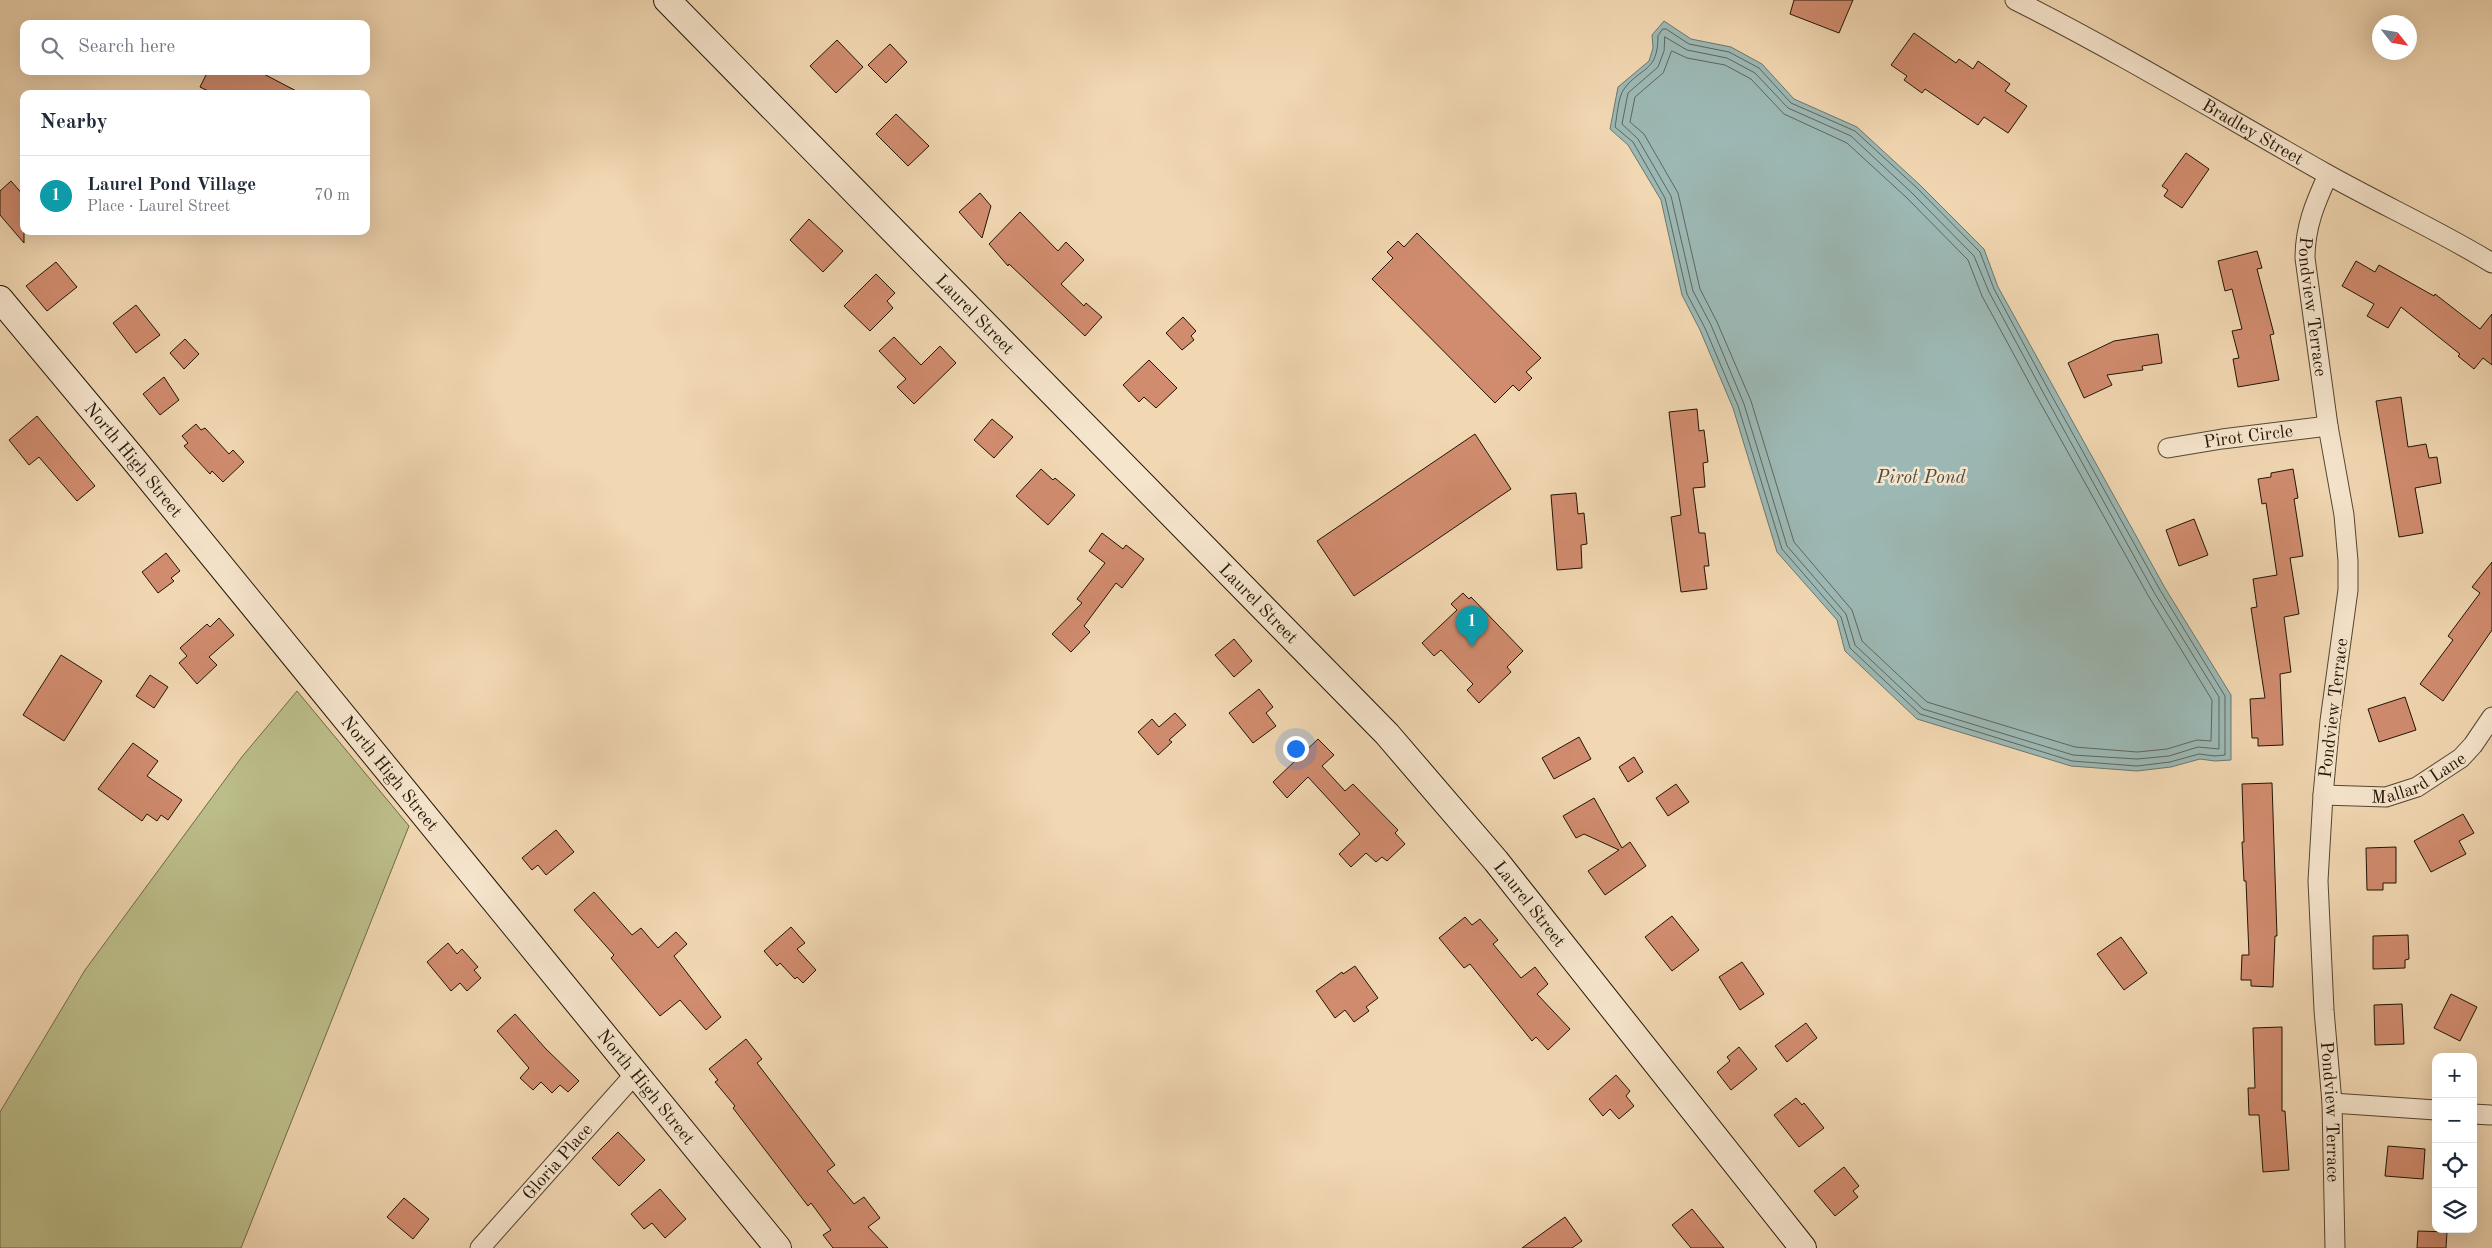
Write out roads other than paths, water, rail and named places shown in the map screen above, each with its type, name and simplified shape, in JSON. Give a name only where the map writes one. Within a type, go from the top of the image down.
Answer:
[{"type":"street","name":"Laurel Street","points":[[667,0],[1400,748],[1496,861],[1803,1248]]},
{"type":"street","name":"Bradley Street","points":[[2014,0],[2144,70],[2328,175],[2438,232],[2492,263]]},
{"type":"street","name":"Pondview Terrace","points":[[2328,175],[2310,217],[2305,238],[2305,258],[2328,426],[2344,516],[2348,571],[2348,590],[2330,722],[2323,795],[2318,882],[2324,1010],[2332,1103],[2335,1248]]},
{"type":"street","name":"North High Street","points":[[0,299],[131,456],[778,1248]]},
{"type":"street","name":"Pirot Circle","points":[[2168,448],[2222,439],[2328,426]]},
{"type":"street","name":"Mallard Lane","points":[[2323,795],[2386,797],[2417,787],[2461,758],[2473,745],[2492,717]]},
{"type":"street","name":"Gloria Place","points":[[480,1248],[635,1074]]},
{"type":"street","points":[[2332,1103],[2432,1110]]},
{"type":"water","name":"Pirot Pond","points":[[1664,21],[1691,39],[1731,47],[1762,64],[1794,99],[1857,127],[1920,185],[1984,249],[1998,287],[2165,588],[2231,695],[2231,760],[2215,761],[2200,759],[2171,767],[2137,771],[2071,766],[1917,719],[1845,651],[1837,620],[1777,552],[1733,408],[1700,330],[1682,295],[1661,200],[1628,145],[1610,129],[1618,87],[1649,61],[1653,48],[1652,35]]},
{"type":"place","name":"Laurel Pond Village","points":[[1472,647]]}]
